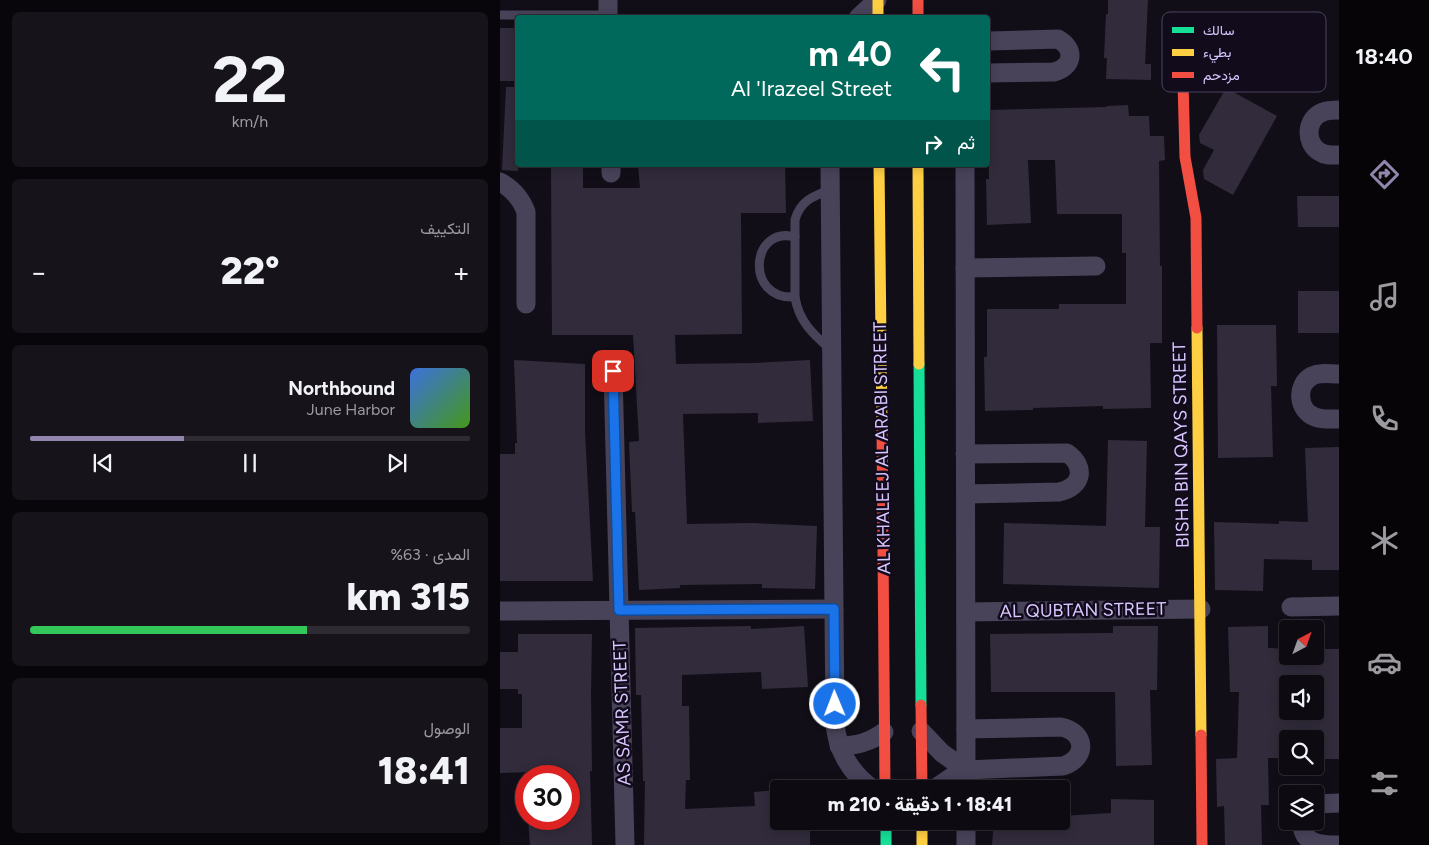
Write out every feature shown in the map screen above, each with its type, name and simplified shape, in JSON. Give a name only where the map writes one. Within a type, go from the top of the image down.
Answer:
[{"type":"main road","points":[[877,0],[878,15]]},
{"type":"main road","name":"BISHR BIN QAYS STREET","points":[[1183,92],[1185,157],[1196,218],[1202,845]]},
{"type":"main road","name":"AL KHALEEJ AL ARABI STREET","points":[[879,167],[885,780]]},
{"type":"main road","name":"AL KHALEEJ AL ARABI STREET","points":[[918,167],[922,780]]},
{"type":"main road","points":[[886,830],[886,845]]},
{"type":"main road","points":[[922,830],[922,845]]},
{"type":"street","points":[[861,15],[877,0]]},
{"type":"street","points":[[990,41],[1058,39],[1065,43],[1069,50],[1070,58],[1067,65],[1061,70],[1054,72],[990,73]]},
{"type":"street","points":[[1339,110],[1324,112],[1316,116],[1308,131],[1314,148],[1330,156],[1339,155]]},
{"type":"street","points":[[830,167],[835,724],[840,746],[848,763],[861,780]]},
{"type":"street","points":[[965,167],[966,780]]},
{"type":"street","points":[[500,182],[516,194],[526,212],[526,304]]},
{"type":"street","points":[[965,268],[1096,266]]},
{"type":"street","name":"AS SAMR STREET","points":[[613,371],[625,845]]},
{"type":"street","points":[[1339,374],[1312,376],[1304,383],[1301,392],[1301,402],[1306,411],[1314,417],[1339,419]]},
{"type":"street","points":[[966,454],[1067,453],[1074,458],[1079,466],[1080,476],[1076,484],[1069,490],[1059,492],[966,494]]},
{"type":"street","points":[[1291,607],[1339,606]]},
{"type":"street","points":[[500,611],[834,609]]},
{"type":"street","name":"AL QUBTAN STREET","points":[[966,612],[1201,609]]},
{"type":"street","points":[[947,780],[953,776],[966,780],[1063,766],[1078,758],[1081,750],[1076,734],[1069,729],[1061,727],[966,729]]},
{"type":"street","points":[[921,731],[966,780]]},
{"type":"street","points":[[840,746],[868,741],[884,732]]},
{"type":"street","points":[[1324,804],[1339,803]]},
{"type":"street","points":[[966,830],[966,845]]},
{"type":"street","points":[[1304,830],[1309,840],[1317,844],[1339,845]]},
{"type":"lane","points":[[522,15],[608,11]]},
{"type":"lane","points":[[500,16],[515,15]]},
{"type":"lane","points":[[830,190],[812,197],[803,204],[797,214],[795,297],[796,307],[802,321],[813,334],[832,350]]},
{"type":"lane","points":[[795,237],[775,237],[763,250],[759,266],[760,274],[769,289],[775,294],[795,297]]},
{"type":"building","points":[[1108,0],[1148,0],[1145,64],[1151,64],[1151,80],[1106,79],[1107,58],[1104,58]]},
{"type":"building","points":[[500,28],[515,28],[515,81],[500,81]]},
{"type":"building","points":[[506,87],[515,87],[515,167],[518,167],[518,171],[502,170]]},
{"type":"building","points":[[1224,92],[1233,92],[1277,116],[1233,195],[1204,179],[1203,170],[1214,150],[1200,143],[1199,135]]},
{"type":"building","points":[[1128,105],[1129,116],[1149,116],[1150,136],[1164,136],[1165,160],[1159,161],[1162,343],[1150,343],[1151,408],[1103,409],[1103,406],[985,411],[984,357],[987,357],[987,309],[1059,309],[1059,304],[1126,304],[1126,253],[1122,253],[1122,214],[1057,214],[1055,160],[1028,160],[1031,223],[987,225],[986,179],[989,179],[990,167],[990,110]]},
{"type":"building","points":[[551,167],[583,167],[583,188],[640,188],[638,167],[785,167],[786,213],[741,213],[742,334],[675,335],[676,364],[810,360],[813,421],[758,423],[758,413],[683,414],[687,524],[753,523],[817,526],[815,589],[762,588],[762,584],[680,585],[680,588],[639,590],[635,512],[632,512],[629,442],[639,441],[633,335],[552,335]]},
{"type":"building","points":[[1297,196],[1339,196],[1339,227],[1298,227]]},
{"type":"building","points":[[1298,291],[1339,291],[1339,333],[1298,333]]},
{"type":"building","points":[[1217,325],[1276,325],[1277,386],[1271,386],[1273,457],[1218,458]]},
{"type":"building","points":[[514,360],[585,364],[585,431],[593,581],[500,581],[500,454],[515,454],[515,443],[517,443]]},
{"type":"building","points":[[1108,440],[1147,441],[1145,527],[1160,527],[1159,588],[1003,584],[1004,523],[1106,526]]},
{"type":"building","points":[[1339,447],[1339,570],[1312,570],[1312,560],[1264,559],[1263,591],[1215,590],[1214,522],[1279,524],[1279,521],[1308,522],[1305,448]]},
{"type":"building","points":[[751,626],[751,629],[804,626],[808,687],[762,689],[761,672],[682,675],[682,706],[689,706],[690,780],[686,780],[685,809],[755,806],[754,792],[770,791],[770,830],[810,830],[810,845],[644,845],[645,781],[643,781],[641,695],[636,695],[635,628]]},
{"type":"building","points":[[1113,626],[1158,626],[1157,690],[1150,690],[1152,765],[1116,766],[1115,692],[991,692],[990,634],[1113,633]]},
{"type":"building","points":[[1268,626],[1268,648],[1279,649],[1279,665],[1324,665],[1324,649],[1339,649],[1339,759],[1324,759],[1324,730],[1279,730],[1279,758],[1268,758],[1269,805],[1261,805],[1262,845],[1225,845],[1224,806],[1217,807],[1216,759],[1237,758],[1239,692],[1230,692],[1228,627]]},
{"type":"building","points":[[518,634],[592,634],[592,771],[590,771],[592,845],[530,845],[529,830],[580,830],[580,765],[515,765],[515,773],[500,773],[500,728],[522,728],[522,694],[518,694],[518,689],[500,689],[500,652],[518,652]]},
{"type":"building","points":[[1111,799],[1154,800],[1154,845],[992,845],[993,830],[1070,830],[1070,815],[1111,813]]},
{"type":"traffic: fast","points":[[919,364],[921,705]]},
{"type":"traffic: fast","points":[[886,830],[886,845]]},
{"type":"traffic: slow","points":[[878,0],[878,15]]},
{"type":"traffic: slow","points":[[879,167],[882,428]]},
{"type":"traffic: slow","points":[[918,167],[919,364]]},
{"type":"traffic: slow","points":[[1197,328],[1201,735]]},
{"type":"traffic: slow","points":[[922,830],[922,845]]},
{"type":"traffic: jam","points":[[918,0],[918,15]]},
{"type":"traffic: jam","points":[[1183,92],[1185,157],[1196,218],[1197,328]]},
{"type":"traffic: jam","points":[[882,428],[885,780]]},
{"type":"traffic: jam","points":[[921,705],[922,780]]},
{"type":"traffic: jam","points":[[1201,735],[1202,845]]},
{"type":"route","points":[[613,371],[619,610],[834,609],[835,704]]}]
